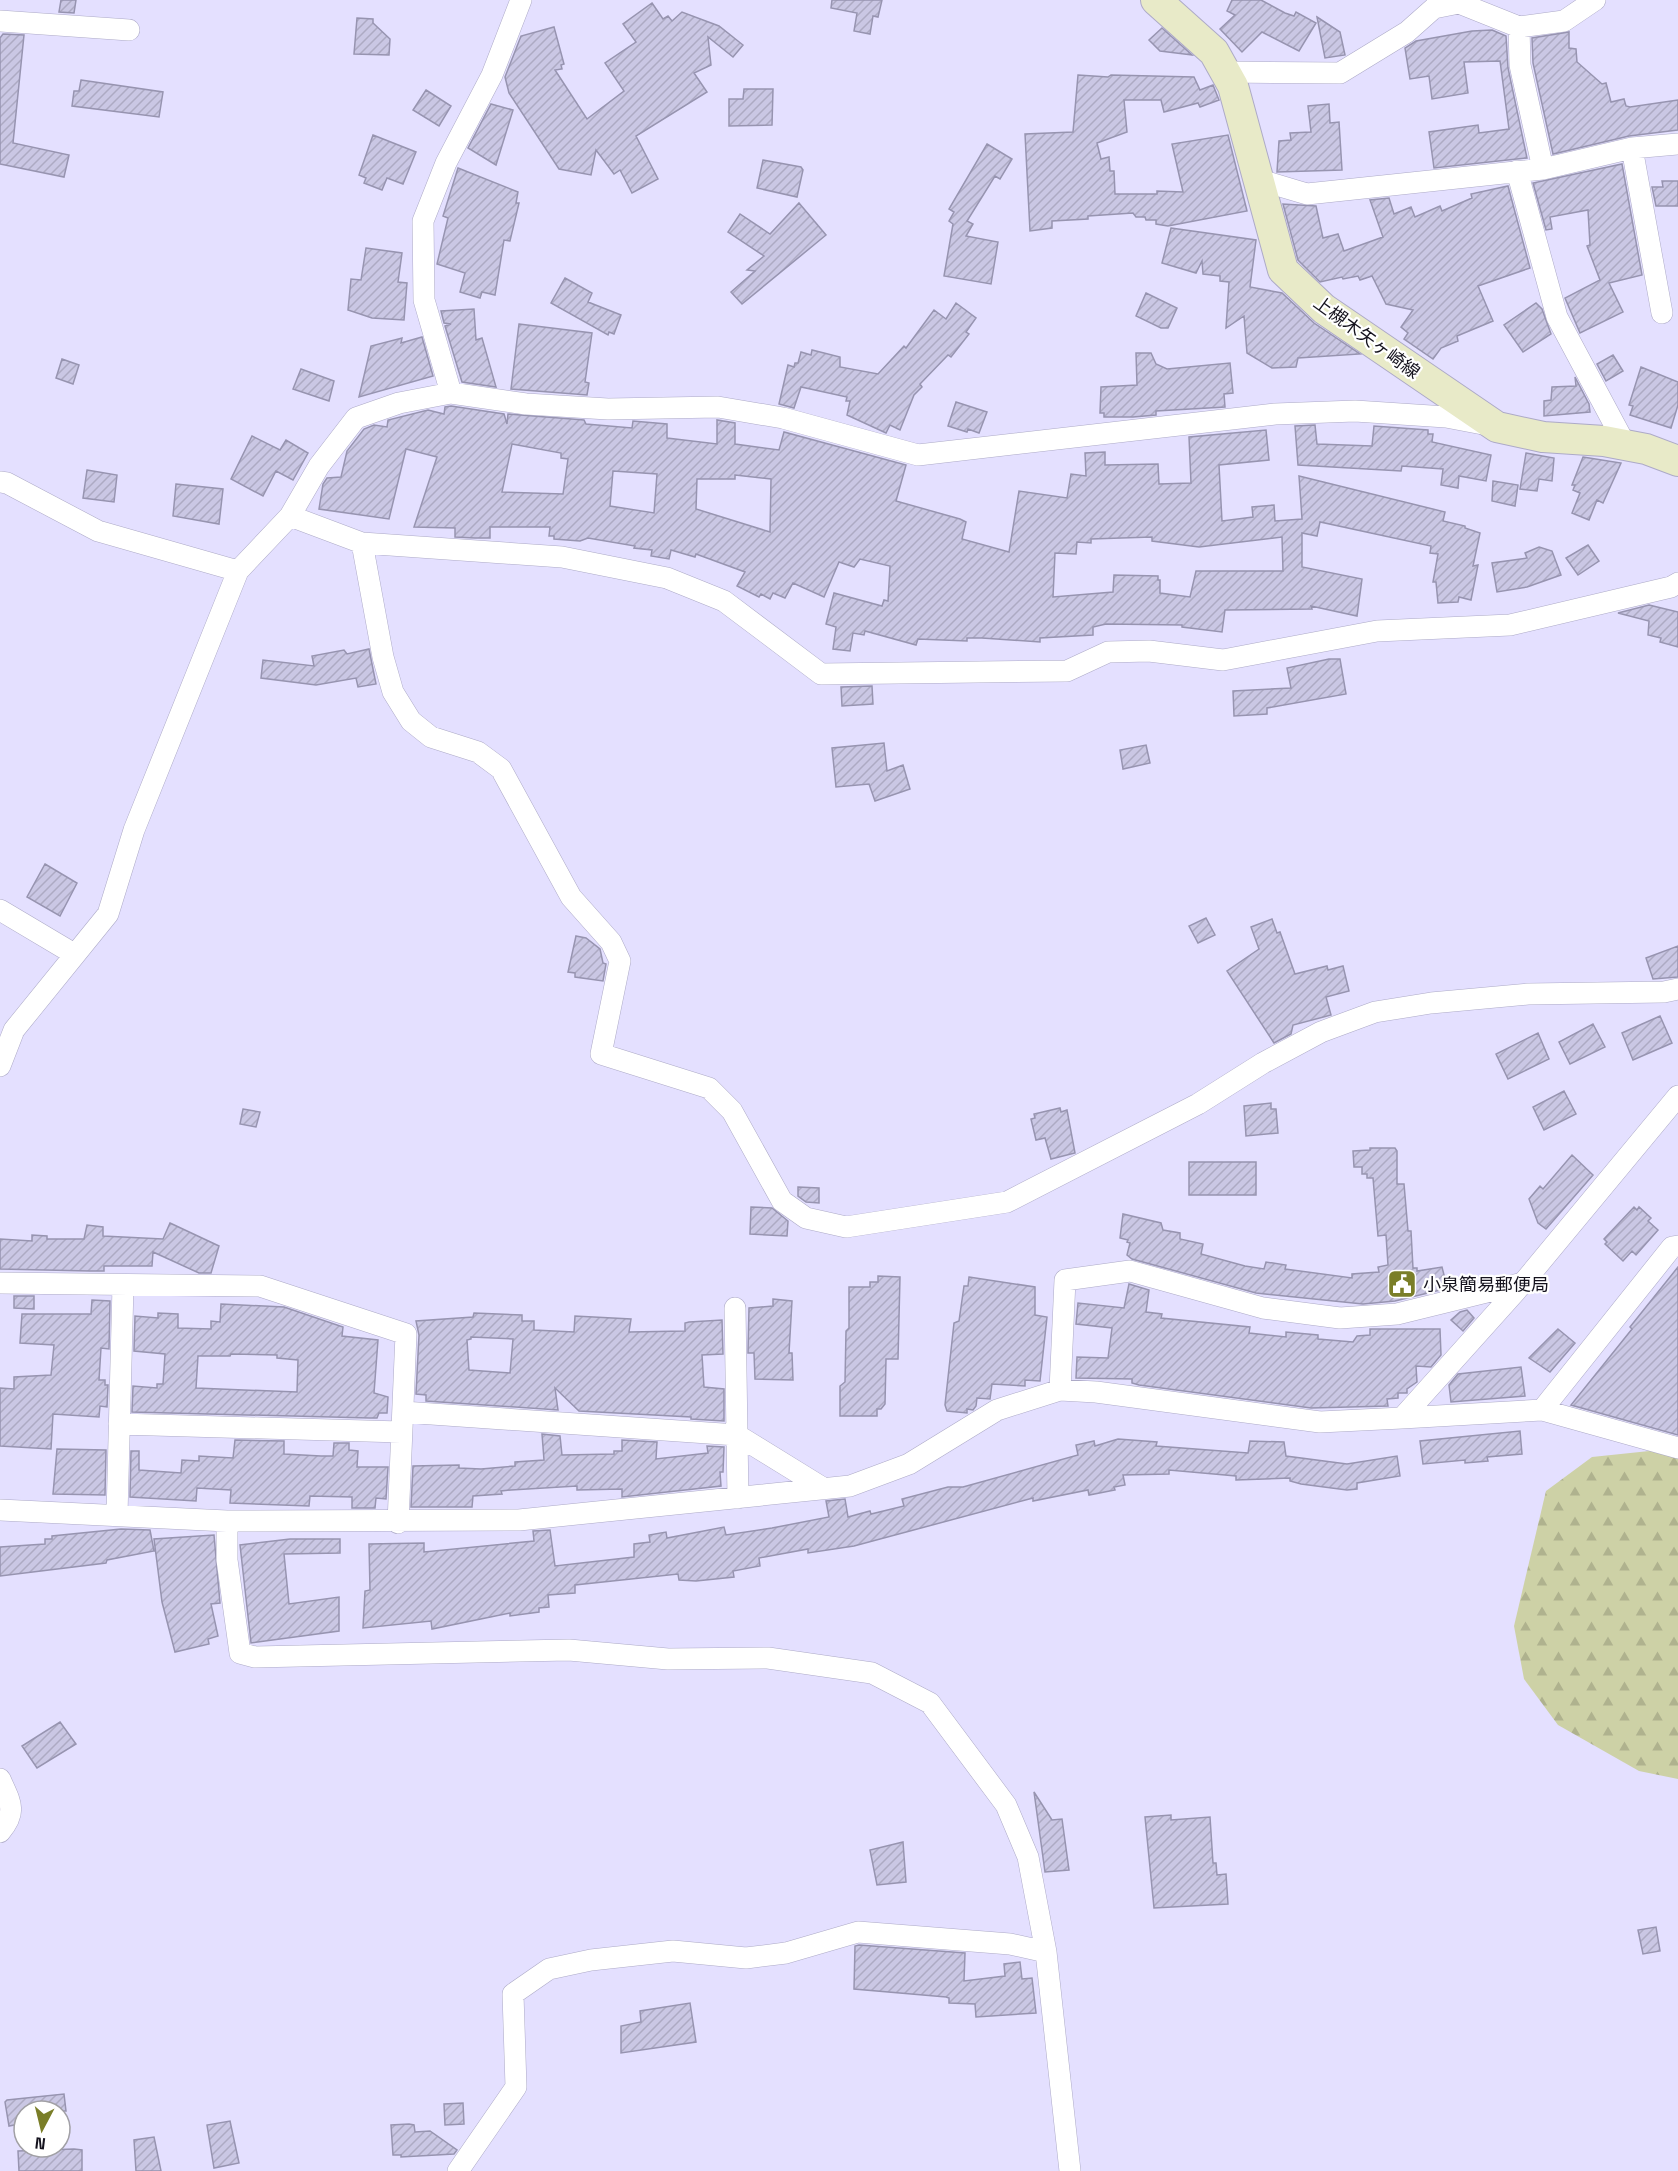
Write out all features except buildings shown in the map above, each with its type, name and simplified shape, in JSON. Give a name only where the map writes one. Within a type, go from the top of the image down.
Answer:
[{"type":"main road","name":"上槻木矢ヶ崎線","points":[[1156,0],[1214,52],[1233,86],[1283,270],[1324,309],[1497,427],[1543,437],[1604,441],[1646,449],[1678,462]]},
{"type":"street","points":[[451,393],[424,300],[423,221],[446,164],[492,75],[521,0]]},
{"type":"street","points":[[1225,72],[1340,73],[1407,32],[1434,8],[1459,3],[1519,27],[1564,21],[1595,0]]},
{"type":"street","points":[[0,21],[129,30]]},
{"type":"street","points":[[1519,27],[1520,65],[1543,169]]},
{"type":"street","points":[[1260,180],[1307,194],[1543,169],[1632,148],[1678,144]]},
{"type":"street","points":[[1632,148],[1662,313]]},
{"type":"street","points":[[1517,171],[1557,317],[1626,446]]},
{"type":"street","points":[[0,1066],[7,1030],[108,914],[134,830],[238,571],[290,516],[319,466],[356,418],[399,403],[451,393],[526,404],[608,409],[718,407],[783,418],[918,455],[1275,414],[1355,411],[1446,417],[1497,427]]},
{"type":"street","points":[[0,482],[7,483],[98,531],[238,571]]},
{"type":"street","points":[[290,516],[362,543],[562,557],[667,578],[724,601],[821,674],[1067,671],[1107,652],[1149,651],[1223,660],[1377,631],[1510,625],[1671,587],[1678,583]]},
{"type":"street","points":[[362,543],[383,657],[393,692],[411,721],[431,736],[478,752],[501,770],[572,897],[611,942],[620,961],[602,1054],[709,1088],[732,1111],[782,1201],[806,1218],[846,1227],[1007,1202],[1198,1104],[1263,1063],[1322,1032],[1375,1012],[1431,1002],[1528,994],[1664,992],[1678,989]]},
{"type":"street","points":[[0,910],[74,954]]},
{"type":"street","points":[[1402,1418],[1523,1283],[1678,1096]]},
{"type":"street","points":[[1542,1410],[1672,1247],[1678,1246]]},
{"type":"street","points":[[1060,1390],[1065,1280],[1130,1271],[1263,1308],[1340,1318],[1397,1314],[1523,1283]]},
{"type":"street","points":[[0,1283],[260,1286],[406,1334],[398,1522]]},
{"type":"street","points":[[117,1515],[123,1286]]},
{"type":"street","points":[[735,1308],[738,1498]]},
{"type":"street","points":[[0,1510],[227,1521],[519,1520],[850,1486],[909,1464],[997,1410],[1060,1390],[1096,1392],[1320,1422],[1542,1410],[1678,1448]]},
{"type":"street","points":[[119,1424],[402,1422],[737,1435],[823,1488]]},
{"type":"street","points":[[227,1521],[227,1560],[240,1653],[255,1657],[569,1650],[668,1659],[768,1658],[872,1673],[930,1703],[1006,1805],[1028,1857],[1046,1952],[1070,2171]]},
{"type":"street","points":[[0,1779],[12,1806],[9,1821],[0,1832]]},
{"type":"street","points":[[459,2171],[516,2087],[513,1994],[549,1969],[591,1960],[673,1951],[746,1958],[786,1953],[858,1932],[1010,1944],[1046,1952]]},
{"type":"green space","points":[[1678,1448],[1678,1779],[1639,1771],[1558,1725],[1524,1679],[1514,1626],[1546,1491],[1592,1457]]},
{"type":"place","name":"小泉簡易郵便局","points":[[1402,1284]]}]
